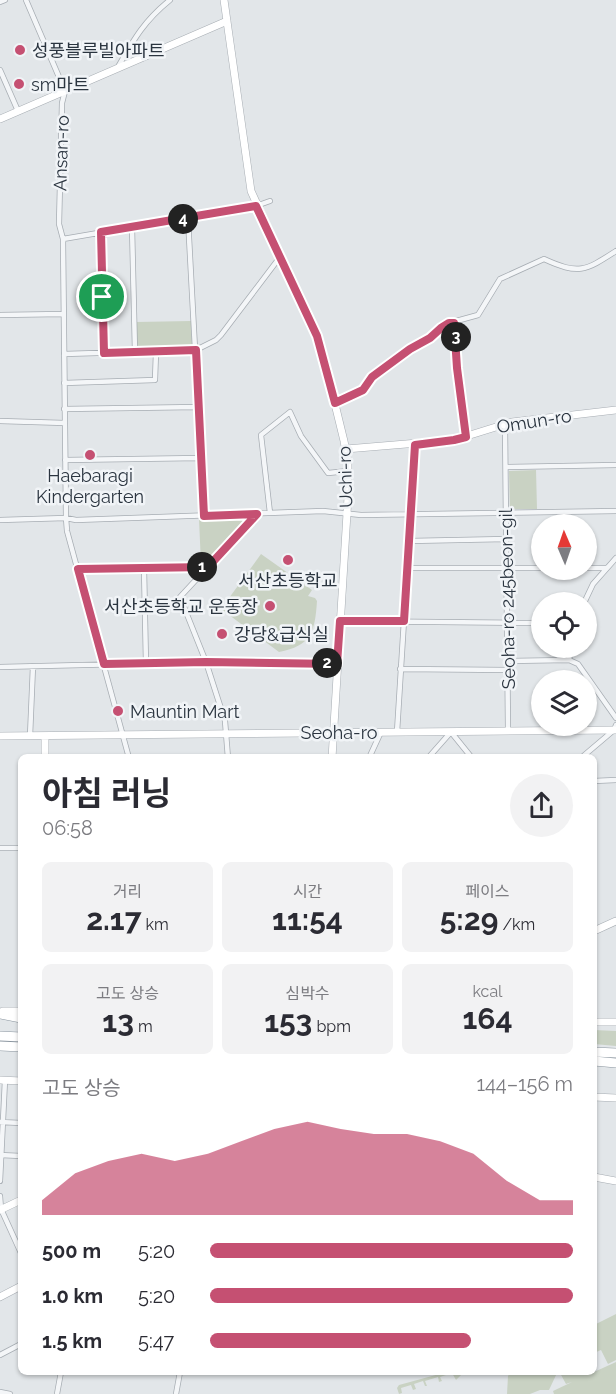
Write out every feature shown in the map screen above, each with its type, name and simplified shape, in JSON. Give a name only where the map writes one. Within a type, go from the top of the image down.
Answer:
[{"type":"highway","points":[[0,1013],[18,1017]]},
{"type":"highway","points":[[0,1036],[18,1037]]},
{"type":"highway","points":[[0,1046],[18,1047]]},
{"type":"highway","points":[[597,1052],[616,1053]]},
{"type":"highway","points":[[597,1062],[616,1062]]},
{"type":"main road","name":"Uchi-ro","points":[[224,0],[248,180],[256,206],[317,336],[346,449],[347,513],[333,754]]},
{"type":"main road","points":[[0,119],[227,21]]},
{"type":"main road","name":"Omun-ro","points":[[346,449],[454,440],[506,423],[616,410]]},
{"type":"main road","name":"Seoha-ro","points":[[0,736],[451,732],[616,728]]},
{"type":"main road","points":[[45,736],[45,754]]},
{"type":"main road","points":[[597,930],[616,921]]},
{"type":"main road","points":[[0,1013],[18,1011]]},
{"type":"main road","points":[[597,1022],[616,1022]]},
{"type":"main road","points":[[2,1080],[18,1081]]},
{"type":"main road","points":[[597,1097],[616,1098]]},
{"type":"main road","points":[[597,1178],[616,1181]]},
{"type":"main road","points":[[1,1209],[18,1201]]},
{"type":"main road","points":[[0,1297],[18,1288]]},
{"type":"street","points":[[0,2],[4,0]]},
{"type":"street","name":"Ansan-ro","points":[[26,0],[64,91],[59,230],[63,239],[66,518],[122,735]]},
{"type":"street","points":[[116,69],[148,19],[170,0]]},
{"type":"street","points":[[0,70],[18,111]]},
{"type":"street","points":[[63,239],[188,219],[256,206],[270,201]]},
{"type":"street","points":[[188,219],[204,516]]},
{"type":"street","points":[[132,227],[135,352]]},
{"type":"street","points":[[101,232],[104,353]]},
{"type":"street","points":[[335,403],[363,390],[372,377],[449,323],[478,315],[500,279],[544,259],[569,270],[586,269],[616,251]]},
{"type":"street","points":[[64,354],[196,350],[221,335],[280,257]]},
{"type":"street","points":[[0,315],[63,314]]},
{"type":"street","points":[[454,323],[466,437]]},
{"type":"street","points":[[64,383],[155,380],[156,352]]},
{"type":"street","points":[[64,409],[198,407]]},
{"type":"street","points":[[270,513],[261,435],[290,412],[301,436],[328,473],[348,471]]},
{"type":"street","points":[[0,421],[65,423]]},
{"type":"street","name":"Seoha-ro 245beon-gil","points":[[506,423],[508,730]]},
{"type":"street","points":[[397,732],[415,445]]},
{"type":"street","points":[[65,460],[201,458]]},
{"type":"street","points":[[506,467],[616,465]]},
{"type":"street","points":[[0,519],[66,518],[76,520],[323,511],[361,515],[616,512]]},
{"type":"street","points":[[228,754],[225,721],[206,662],[180,597],[257,514]]},
{"type":"street","points":[[409,541],[507,539]]},
{"type":"street","points":[[589,592],[593,584],[616,558]]},
{"type":"street","points":[[78,569],[208,567]]},
{"type":"street","points":[[144,568],[146,664]]},
{"type":"street","points":[[407,568],[531,568]]},
{"type":"street","points":[[597,568],[606,568]]},
{"type":"street","points":[[340,621],[531,623]]},
{"type":"street","points":[[508,661],[569,660],[578,664],[616,718]]},
{"type":"street","points":[[0,667],[206,662],[337,664]]},
{"type":"street","points":[[30,736],[33,666]]},
{"type":"street","points":[[400,669],[508,670]]},
{"type":"street","points":[[586,754],[616,728]]},
{"type":"street","points":[[371,754],[381,732]]},
{"type":"street","points":[[432,754],[451,732],[469,754]]},
{"type":"street","points":[[122,735],[128,754]]},
{"type":"street","points":[[597,781],[616,780]]},
{"type":"street","points":[[0,848],[18,848]]},
{"type":"street","points":[[0,1181],[2,1080]]},
{"type":"street","points":[[2,1122],[18,1123]]},
{"type":"street","points":[[1,1155],[18,1156]]},
{"type":"street","points":[[0,1196],[1,1209],[18,1240]]},
{"type":"street","points":[[0,1355],[18,1346]]},
{"type":"street","points":[[57,1394],[61,1375]]},
{"type":"street","points":[[176,1394],[179,1375]]},
{"type":"street","points":[[0,1392],[10,1394]]},
{"type":"green space","points":[[191,321],[192,347],[137,349],[136,322]]},
{"type":"green space","points":[[536,470],[537,509],[510,509],[509,471]]},
{"type":"green space","points":[[240,517],[245,522],[208,563],[201,564],[199,519]]},
{"type":"green space","name":"서산초등학교 운동장","points":[[261,554],[312,590],[308,596],[317,601],[315,621],[309,636],[298,646],[279,652],[221,609]]},
{"type":"green space","points":[[597,1030],[616,1031],[616,1046],[597,1044]]},
{"type":"green space","points":[[616,1314],[616,1360],[608,1364],[601,1350],[597,1352],[597,1324]]},
{"type":"green space","points":[[616,1362],[616,1394],[554,1394],[553,1391],[572,1382],[566,1384],[561,1375],[597,1375],[597,1371]]},
{"type":"green space","points":[[436,1375],[446,1375],[440,1377],[442,1381],[439,1382],[438,1377],[425,1381],[427,1386],[423,1381],[414,1384],[416,1389],[413,1390],[411,1385],[401,1388],[402,1393],[399,1394],[397,1388],[399,1385]]},
{"type":"green space","points":[[556,1375],[549,1390],[540,1390],[530,1394],[507,1394],[508,1376]]},
{"type":"place","name":"성풍블루빌아파트","points":[[20,50]]},
{"type":"place","name":"sm마트","points":[[19,84]]},
{"type":"place","name":"Haebaragi Kindergarten","points":[[90,455]]},
{"type":"place","name":"서산초등학교","points":[[288,560]]},
{"type":"place","name":"서산초등학교 운동장","points":[[270,606]]},
{"type":"place","name":"강당&급식실","points":[[222,634]]},
{"type":"place","name":"Mauntin Mart","points":[[118,711]]},
{"type":"route","points":[[256,206],[317,336],[335,403],[363,390],[372,377],[410,349],[430,338],[449,323],[454,323],[466,437],[415,445],[404,621],[340,621],[337,664],[206,662],[104,664],[78,569],[208,567],[257,514],[204,516],[196,350],[104,353],[102,297],[101,232],[256,206]]}]
